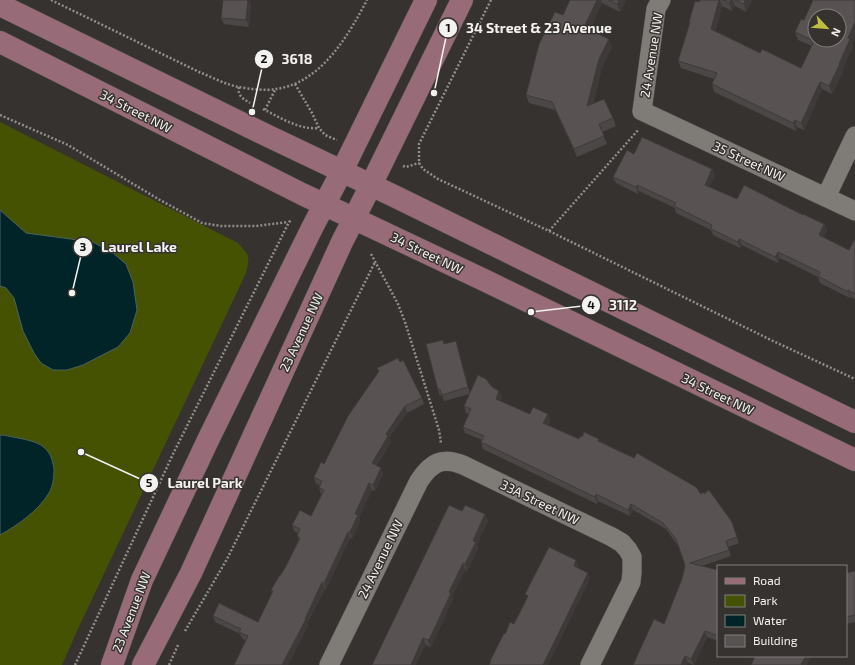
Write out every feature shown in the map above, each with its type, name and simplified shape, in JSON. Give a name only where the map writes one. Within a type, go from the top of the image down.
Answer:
[{"type":"main road","name":"23 Avenue NW","points":[[112,665],[142,580],[324,204],[342,171],[426,0]]},
{"type":"main road","name":"23 Avenue NW","points":[[143,665],[191,572],[339,249],[462,0]]},
{"type":"main road","points":[[0,5],[855,422]]},
{"type":"main road","name":"34 Street NW","points":[[0,42],[302,194],[355,218],[855,460]]},
{"type":"street","name":"24 Avenue NW","points":[[647,113],[656,9],[661,0]]},
{"type":"street","name":"35 Street NW","points":[[647,113],[855,211]]},
{"type":"street","points":[[826,197],[855,136]]},
{"type":"street","name":"24 Avenue NW","points":[[329,665],[418,481],[430,467],[440,461]]},
{"type":"street","name":"33A Street NW","points":[[440,461],[449,461],[463,465],[612,537],[622,544],[632,557],[631,582],[590,665]]},
{"type":"path","points":[[51,0],[199,72],[238,87],[275,90],[295,84],[310,77],[342,43],[354,26],[367,0]]},
{"type":"path","points":[[491,0],[419,144],[419,163],[423,169],[438,179],[549,231],[772,341],[855,379]]},
{"type":"path","points":[[295,84],[319,128],[325,135]]},
{"type":"path","points":[[238,87],[238,92],[241,97],[254,105]]},
{"type":"path","points":[[265,110],[275,90]]},
{"type":"path","points":[[260,108],[299,126],[309,129],[319,128]]},
{"type":"path","points":[[549,231],[647,113]]},
{"type":"path","points":[[0,115],[68,145],[160,200],[202,223],[221,226],[256,226],[289,222],[292,220]]},
{"type":"path","points":[[406,167],[419,163]]},
{"type":"path","points":[[75,665],[173,454],[289,222]]},
{"type":"path","points":[[370,254],[398,304],[405,322],[439,430],[441,446],[440,461]]},
{"type":"path","points":[[182,637],[227,559],[375,262]]},
{"type":"path","points":[[169,665],[178,644]]},
{"type":"green space","points":[[0,122],[238,243],[248,256],[246,273],[62,665],[0,665]]},
{"type":"water","points":[[0,210],[26,233],[93,242],[113,253],[126,264],[133,282],[137,310],[130,333],[118,347],[83,365],[67,370],[53,370],[41,363],[23,331],[14,298],[6,288],[0,286]]},
{"type":"water","points":[[0,435],[32,441],[43,446],[50,455],[54,469],[51,487],[44,500],[27,517],[0,535]]},
{"type":"building","points":[[223,0],[248,0],[246,20],[221,18]]},
{"type":"building","points":[[570,0],[597,0],[584,27],[609,39],[599,59],[587,106],[604,99],[613,118],[599,124],[604,136],[574,149],[552,102],[526,95],[539,44],[555,12],[563,15]]},
{"type":"building","points":[[609,0],[619,0],[617,4]]},
{"type":"building","points":[[719,0],[711,29],[760,53],[762,49],[801,68],[811,48],[846,48],[829,86],[820,82],[801,123],[795,120],[793,123],[712,84],[717,73],[678,61],[695,1]]},
{"type":"building","points":[[723,0],[731,0],[729,3]]},
{"type":"building","points":[[735,0],[745,0],[744,4]]},
{"type":"building","points":[[813,0],[855,0],[855,22],[848,38],[850,39],[847,46],[847,8],[809,8]]},
{"type":"building","points":[[807,13],[807,38],[795,32],[801,19],[804,20]]},
{"type":"building","points":[[642,137],[712,169],[705,185],[737,199],[744,185],[824,224],[819,235],[849,250],[854,240],[855,294],[848,290],[848,292],[818,276],[820,272],[778,252],[775,257],[739,239],[738,242],[711,229],[712,225],[674,206],[676,203],[637,185],[636,187],[613,177],[627,150],[634,154]]},
{"type":"building","points":[[443,340],[444,344],[456,341],[468,387],[442,395],[440,389],[438,390],[426,344]]},
{"type":"building","points":[[398,358],[400,362],[403,360],[422,398],[405,406],[386,434],[388,436],[372,463],[381,468],[373,485],[369,483],[355,514],[358,515],[350,532],[348,532],[324,583],[322,582],[306,619],[282,665],[234,665],[248,636],[239,632],[241,629],[213,616],[219,603],[258,622],[273,591],[271,590],[285,568],[300,538],[297,536],[300,529],[292,525],[300,510],[311,516],[324,490],[319,488],[322,481],[314,477],[321,462],[324,464],[348,416],[379,371],[377,368]]},
{"type":"building","points":[[478,375],[486,379],[492,387],[499,391],[496,399],[530,414],[533,407],[548,414],[543,423],[579,439],[580,436],[582,437],[584,432],[599,439],[598,441],[634,458],[637,453],[696,487],[701,494],[703,492],[704,494],[709,490],[732,522],[737,537],[726,541],[729,550],[690,563],[717,570],[717,636],[705,631],[691,659],[685,656],[681,665],[633,665],[654,619],[664,624],[682,579],[685,565],[676,539],[663,523],[631,504],[628,510],[596,494],[595,497],[481,442],[484,436],[463,427],[471,409],[464,406]]},
{"type":"building","points":[[449,505],[462,511],[465,505],[485,514],[473,541],[476,542],[465,564],[463,563],[449,592],[451,593],[430,638],[428,640],[423,638],[411,665],[372,665]]},
{"type":"building","points":[[549,547],[576,560],[574,566],[588,573],[543,665],[489,665],[510,622],[514,624],[528,596],[525,594]]},
{"type":"building","points":[[855,571],[855,615],[847,617],[847,573]]},
{"type":"building","points":[[755,657],[805,657],[801,664],[802,665],[751,665]]},
{"type":"place","name":"34 Street & 23 Avenue","points":[[434,93]]},
{"type":"place","name":"3618","points":[[252,112]]},
{"type":"place","name":"Laurel Lake","points":[[72,293]]},
{"type":"place","name":"3112","points":[[531,312]]},
{"type":"place","name":"Laurel Park","points":[[81,452]]}]
